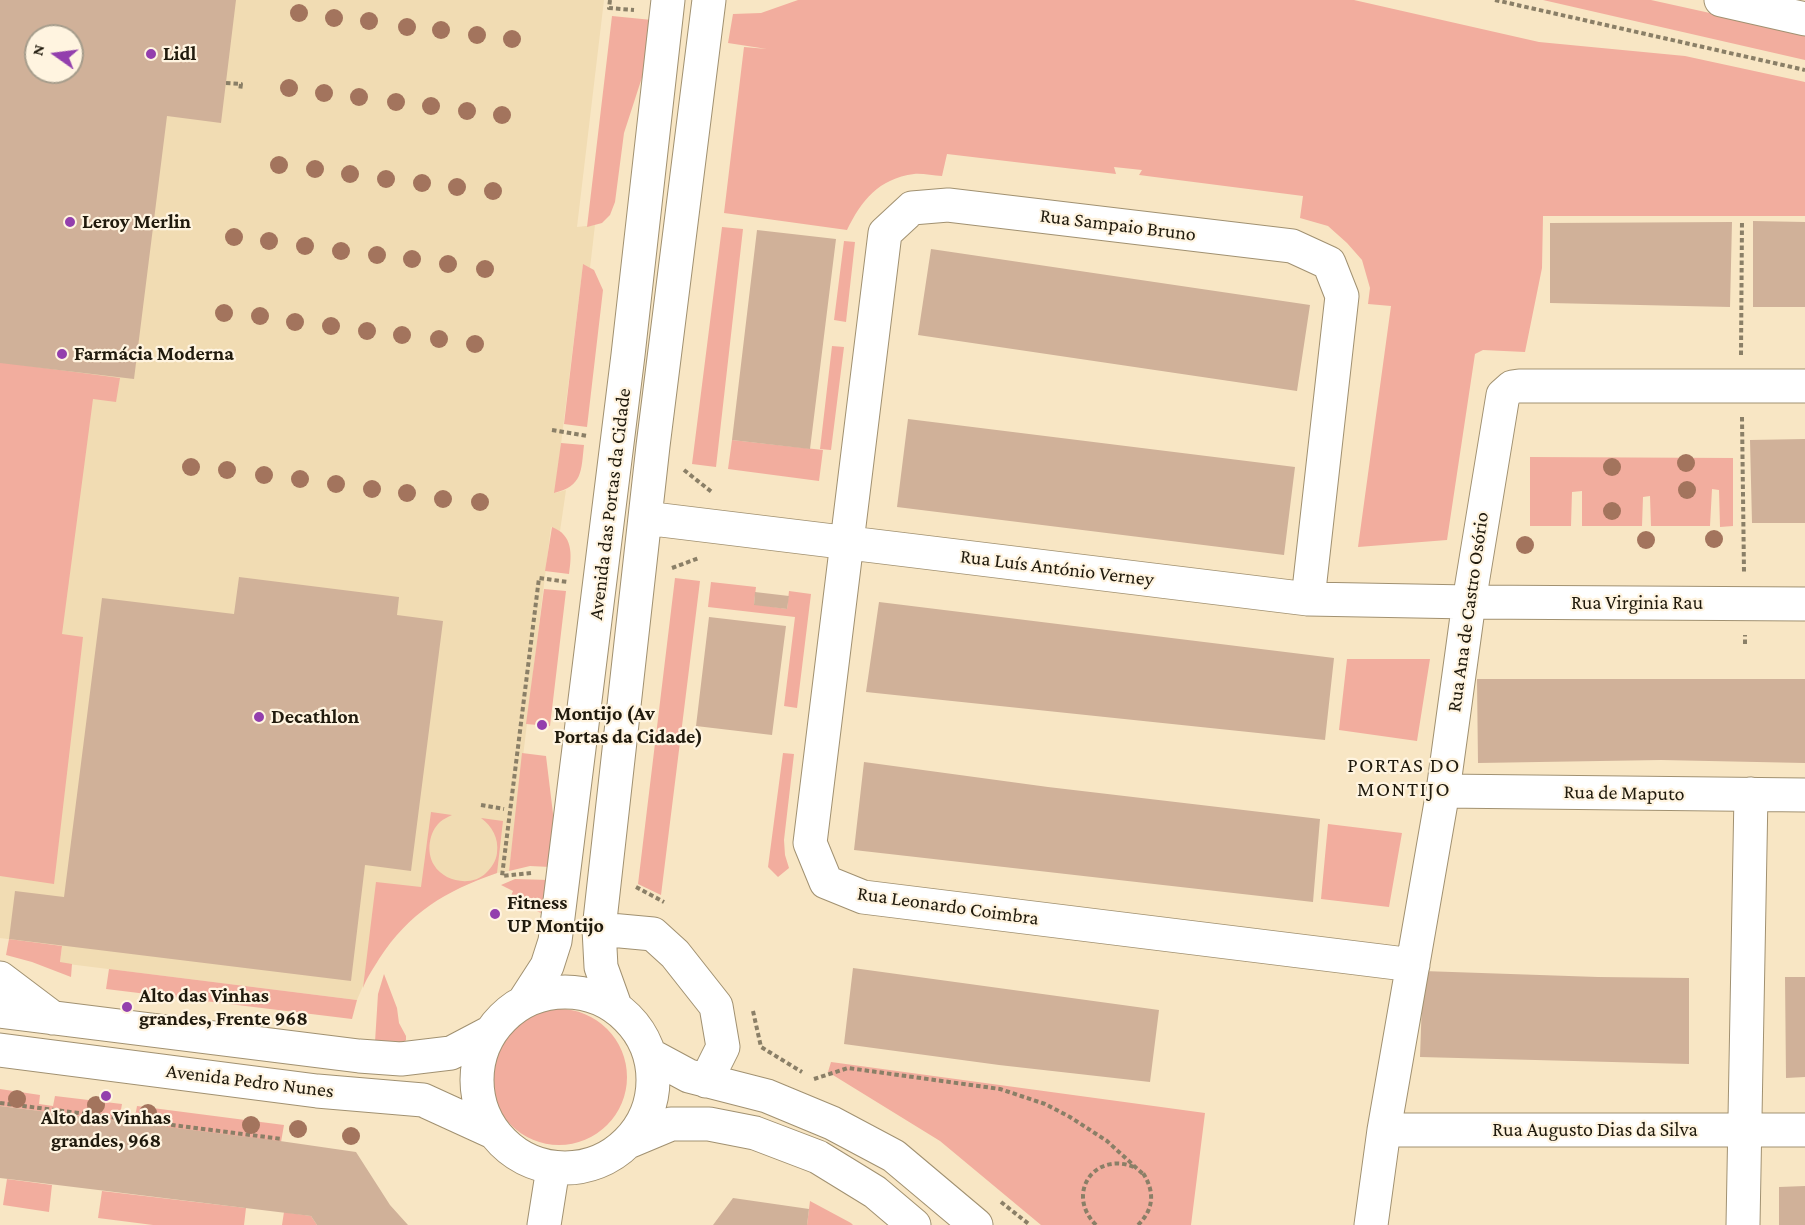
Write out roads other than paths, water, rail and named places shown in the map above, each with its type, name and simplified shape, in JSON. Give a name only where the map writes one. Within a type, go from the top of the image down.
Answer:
[{"type":"street","name":"Avenida das Portas da Cidade","points":[[525,1000],[547,966],[555,941],[628,355],[668,0]]},
{"type":"street","name":"Avenida das Portas da Cidade","points":[[615,1006],[601,968],[599,929],[645,518],[710,0]]},
{"type":"street","points":[[1721,0],[1805,19]]},
{"type":"street","name":"Rua Sampaio Bruno","points":[[848,543],[885,233],[912,208],[948,206],[1292,246],[1329,263],[1342,296],[1308,599]]},
{"type":"street","name":"Rua Ana de Castro Osório","points":[[1371,1225],[1384,1130],[1443,791],[1469,602],[1501,401],[1507,390],[1519,386],[1805,386]]},
{"type":"street","name":"Rua Luís António Verney","points":[[645,518],[1308,599],[1469,602]]},
{"type":"street","name":"Rua Leonardo Coimbra","points":[[848,543],[810,843],[826,882],[862,897],[1413,965]]},
{"type":"street","name":"Rua Virginia Rau","points":[[1469,602],[1805,604]]},
{"type":"street","name":"Rua de Maputo","points":[[1443,791],[1805,795]]},
{"type":"street","points":[[1743,1225],[1751,794]]},
{"type":"street","points":[[599,929],[653,934],[675,954],[716,1006],[723,1047],[706,1081]]},
{"type":"street","points":[[0,978],[55,1019]]},
{"type":"street","points":[[628,1142],[642,1123],[651,1101],[654,1078],[650,1055],[637,1028],[615,1006],[594,995],[570,991],[547,992],[525,1000],[505,1014],[489,1033],[479,1057],[476,1083],[481,1109],[493,1132],[510,1149],[530,1162],[553,1168],[580,1167],[606,1158],[628,1142],[671,1124],[709,1124],[755,1132],[818,1157],[875,1192],[914,1225]]},
{"type":"street","name":"Avenida Pedro Nunes","points":[[0,1011],[359,1056],[401,1059],[451,1053],[489,1033]]},
{"type":"street","name":"Avenida Pedro Nunes","points":[[0,1050],[317,1091],[423,1100],[493,1132]]},
{"type":"street","points":[[650,1055],[689,1076],[767,1096],[832,1123],[894,1156],[976,1225]]},
{"type":"street","name":"Rua Augusto Dias da Silva","points":[[1384,1130],[1805,1130]]},
{"type":"street","points":[[544,1225],[553,1168]]},
{"type":"place","name":"Lidl","points":[[151,54]]},
{"type":"place","name":"Leroy Merlin","points":[[70,222]]},
{"type":"place","name":"Farmácia Moderna","points":[[62,354]]},
{"type":"place","name":"Decathlon","points":[[259,717]]},
{"type":"place","name":"Montijo (Av Portas da Cidade)","points":[[542,725]]},
{"type":"place","name":"Fitness UP Montijo","points":[[495,914]]},
{"type":"place","name":"Alto das Vinhas grandes, Frente 968","points":[[127,1007]]},
{"type":"place","name":"Alto das Vinhas grandes, 968","points":[[106,1096]]},
{"type":"district","name":"PORTAS DO MONTIJO","points":[[1404,778]]}]
